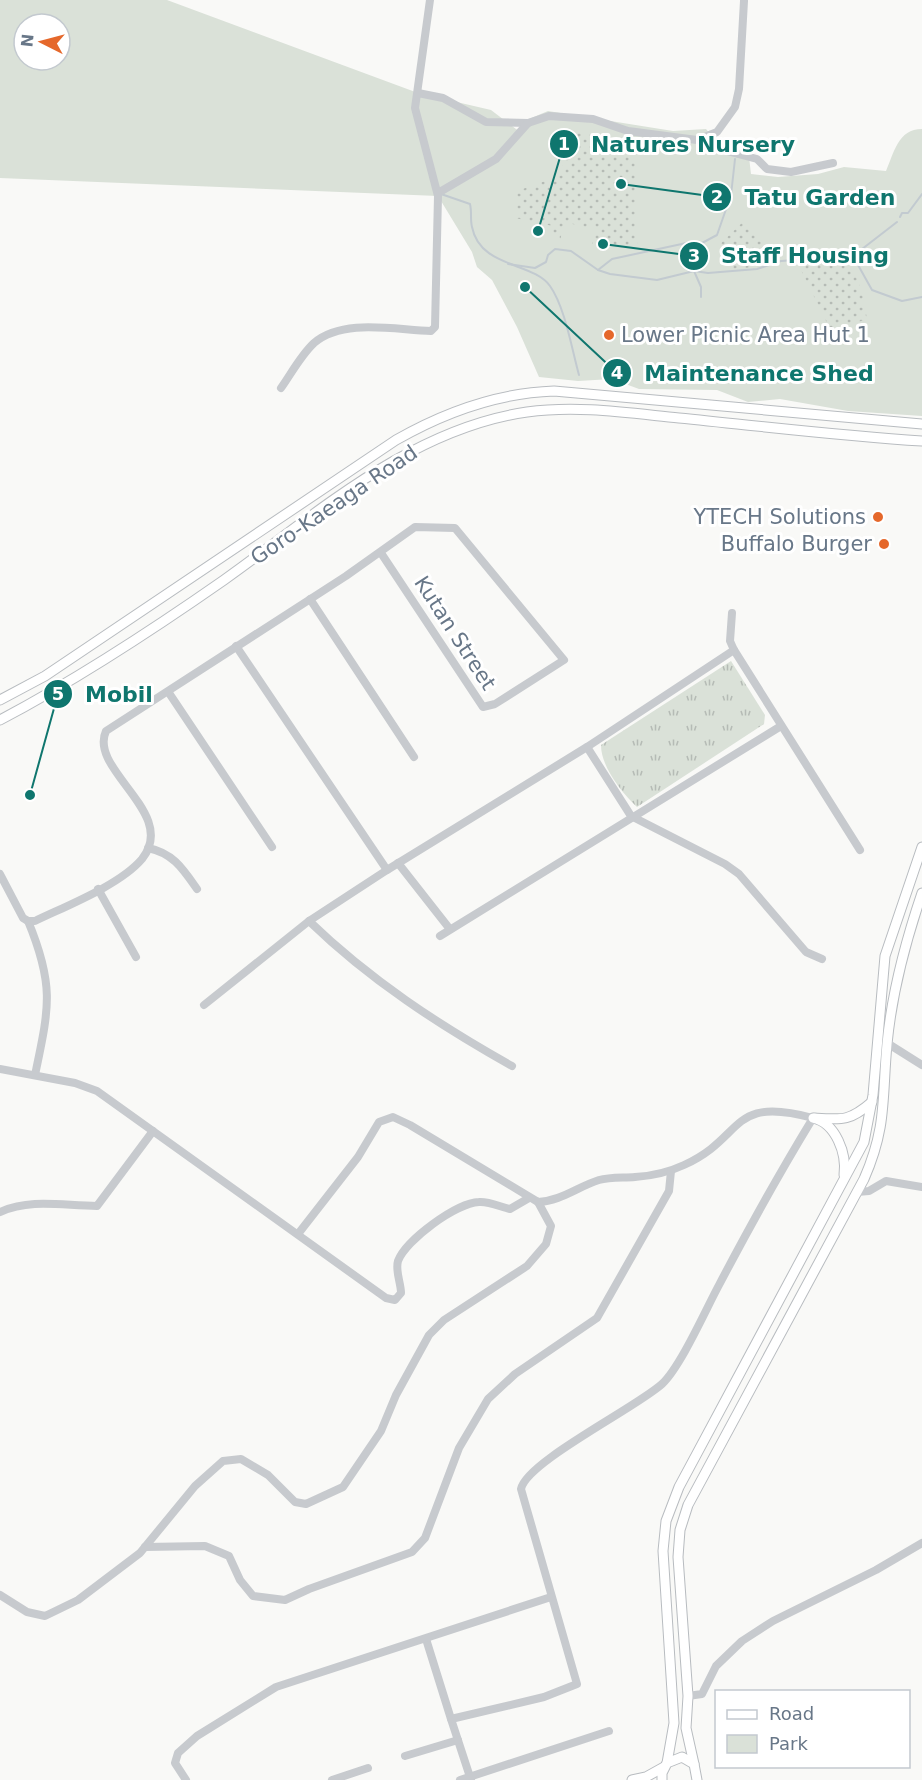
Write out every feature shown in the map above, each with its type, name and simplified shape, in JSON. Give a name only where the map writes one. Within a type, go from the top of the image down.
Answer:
[{"type":"main road","name":"Goro-Kaeaga Road","points":[[0,700],[45,676],[396,440],[435,418],[465,407],[536,391],[554,391],[922,424]]},
{"type":"main road","name":"Goro-Kaeaga Road","points":[[0,720],[95,667],[224,580],[330,503],[437,437],[494,419],[529,412],[598,410],[922,441]]},
{"type":"main road","points":[[662,1780],[674,1723],[663,1572],[666,1521],[680,1487],[864,1142],[872,1102],[885,956],[922,848]]},
{"type":"main road","points":[[698,1774],[686,1728],[688,1696],[678,1557],[684,1517],[857,1192],[877,1149],[881,1135],[887,1044],[899,963],[922,893]]},
{"type":"main road","points":[[813,1118],[848,1119],[857,1115],[872,1102]]},
{"type":"main road","points":[[813,1118],[821,1120],[842,1147],[845,1162],[843,1183]]},
{"type":"main road","points":[[632,1780],[646,1777],[682,1757],[698,1774]]},
{"type":"street","points":[[281,388],[314,343],[342,328],[434,329],[438,263],[438,193],[433,167],[419,130],[415,108],[430,0]]},
{"type":"street","points":[[418,93],[443,98],[486,122],[528,123],[549,116],[593,119],[616,129],[697,140],[717,132],[735,107],[739,89],[744,1]]},
{"type":"street","points":[[438,193],[496,159],[528,123]]},
{"type":"street","points":[[710,135],[723,150],[758,159],[767,169],[791,172],[833,163]]},
{"type":"street","name":"Kutan Street","points":[[415,527],[455,528],[560,652],[564,660],[495,704],[483,707],[381,553],[415,527]]},
{"type":"street","points":[[0,874],[23,918],[35,921],[126,873],[142,858],[148,848],[149,831],[147,818],[130,787],[106,756],[103,739],[111,727],[169,693],[236,646],[381,553]]},
{"type":"street","points":[[310,599],[414,757]]},
{"type":"street","points":[[732,613],[730,641],[734,650],[860,850]]},
{"type":"street","points":[[236,646],[387,870]]},
{"type":"street","points":[[204,1005],[309,921],[398,863],[587,747],[734,650]]},
{"type":"street","points":[[169,693],[272,847]]},
{"type":"street","points":[[440,936],[449,928],[781,726]]},
{"type":"street","points":[[587,747],[632,816],[725,864],[739,874],[807,952],[822,959]]},
{"type":"street","points":[[148,848],[162,851],[176,860],[197,889]]},
{"type":"street","points":[[398,863],[449,928]]},
{"type":"street","points":[[98,889],[136,957]]},
{"type":"street","points":[[28,921],[42,956],[48,992],[46,1025],[35,1075]]},
{"type":"street","points":[[309,921],[394,993],[450,1031],[512,1066]]},
{"type":"street","points":[[887,1044],[922,1065]]},
{"type":"street","points":[[0,1069],[75,1083],[97,1091],[386,1298],[395,1300],[401,1293],[398,1261],[407,1247],[437,1222],[466,1204],[481,1201],[510,1209],[529,1198]]},
{"type":"street","points":[[298,1234],[358,1157],[380,1122],[387,1118],[393,1117],[410,1125],[538,1202],[560,1199],[600,1180],[656,1175],[671,1170],[700,1157],[739,1121],[751,1114],[774,1109],[813,1118],[736,1251],[690,1341],[663,1383],[541,1466],[522,1483],[521,1489],[577,1684],[544,1697],[451,1719]]},
{"type":"street","points":[[0,1212],[11,1207],[51,1202],[97,1206],[153,1131]]},
{"type":"street","points":[[145,1547],[205,1546],[229,1556],[240,1580],[253,1596],[269,1600],[285,1600],[309,1588],[412,1552],[425,1538],[459,1448],[489,1399],[515,1374],[597,1318],[669,1191],[671,1170]]},
{"type":"street","points":[[857,1192],[868,1191],[886,1181],[922,1187]]},
{"type":"street","points":[[0,1595],[27,1612],[45,1617],[78,1600],[145,1547],[195,1486],[223,1461],[241,1459],[268,1475],[295,1502],[306,1504],[343,1487],[381,1431],[396,1395],[429,1335],[444,1320],[527,1266],[546,1244],[551,1226],[538,1202]]},
{"type":"street","points":[[688,1696],[702,1694],[716,1666],[742,1641],[773,1621],[876,1570],[922,1543]]},
{"type":"street","points":[[186,1780],[175,1763],[178,1753],[197,1736],[276,1687],[551,1597]]},
{"type":"street","points":[[426,1639],[471,1778]]},
{"type":"street","points":[[460,1780],[609,1731]]},
{"type":"street","points":[[405,1756],[458,1740]]},
{"type":"street","points":[[337,1779],[369,1768]]},
{"type":"green space","points":[[0,0],[167,0],[418,93],[491,110],[520,132],[529,119],[548,111],[673,131],[706,129],[725,152],[749,157],[751,174],[778,177],[818,174],[844,167],[886,171],[902,138],[907,133],[922,129],[922,416],[848,411],[780,399],[748,402],[717,390],[639,389],[612,379],[578,381],[539,377],[517,327],[492,280],[477,267],[472,252],[438,196],[0,178]]},
{"type":"green space","points":[[566,131],[637,141],[635,225],[638,249],[592,245],[594,229],[564,222],[560,241],[552,241],[553,226],[515,218],[517,191],[562,175]]},
{"type":"green space","points":[[744,221],[771,247],[776,261],[755,267],[732,269],[719,245]]},
{"type":"green space","points":[[843,260],[857,280],[867,319],[831,331],[798,264]]},
{"type":"green space","points":[[731,661],[765,715],[764,724],[637,807],[608,771],[601,745]]},
{"type":"waterway","points":[[598,270],[612,259],[691,242],[702,243],[717,235],[731,195],[735,159]]},
{"type":"waterway","points":[[441,194],[470,204],[472,227],[477,240],[485,250],[508,263],[532,272],[550,286],[564,317],[579,375]]},
{"type":"waterway","points":[[900,217],[902,213],[908,213],[922,194]]},
{"type":"waterway","points":[[694,271],[708,273],[757,269],[781,261],[853,256],[897,222]]},
{"type":"waterway","points":[[508,264],[535,268],[546,262],[548,255],[555,249],[571,251],[598,270],[610,274],[657,280],[694,271],[701,287],[701,297]]},
{"type":"waterway","points":[[853,256],[872,290],[902,301],[922,297]]},
{"type":"place","name":"Tatu Garden","points":[[621,184]]},
{"type":"place","name":"Natures Nursery","points":[[538,231]]},
{"type":"place","name":"Staff Housing","points":[[603,244]]},
{"type":"place","name":"Maintenance Shed","points":[[525,287]]},
{"type":"place","name":"Lower Picnic Area Hut 1","points":[[609,335]]},
{"type":"place","name":"YTECH Solutions","points":[[878,517]]},
{"type":"place","name":"Buffalo Burger","points":[[884,544]]},
{"type":"place","name":"Mobil","points":[[30,795]]}]
